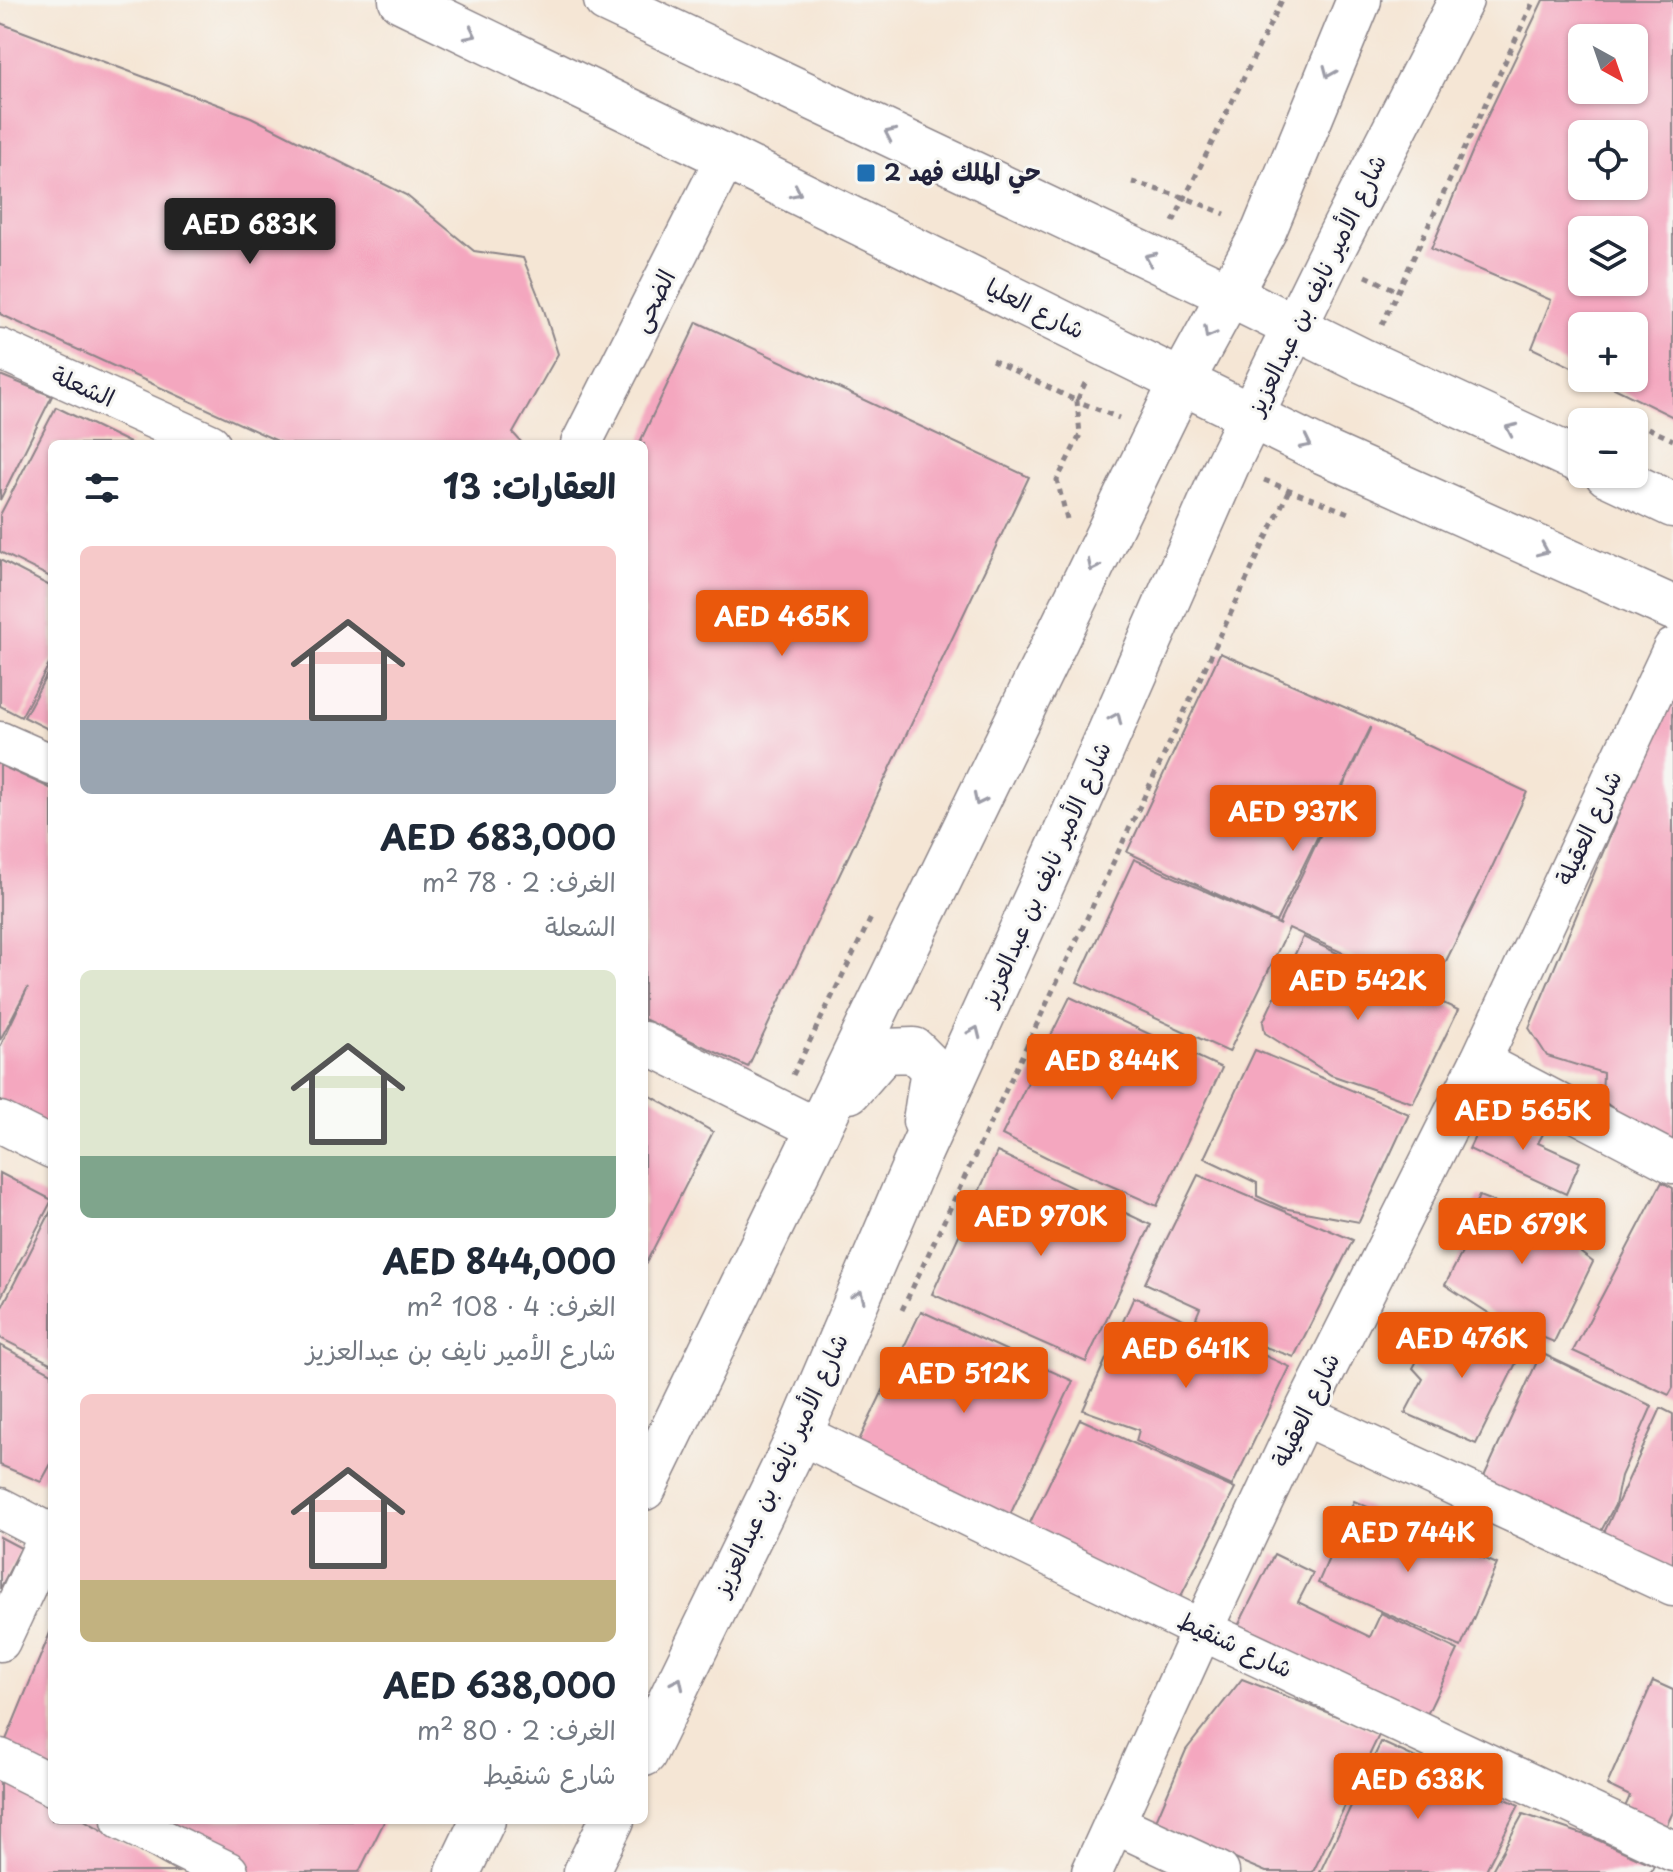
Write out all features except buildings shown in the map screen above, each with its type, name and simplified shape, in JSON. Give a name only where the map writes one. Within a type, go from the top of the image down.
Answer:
[{"type":"street","name":"شارع العليا","points":[[401,0],[1324,452],[1673,608]]},
{"type":"street","points":[[606,0],[664,16],[1361,360],[1568,456]]},
{"type":"street","points":[[648,1480],[1182,381],[1264,231],[1359,0]]},
{"type":"street","name":"شارع الأمير نايف بن عبدالعزيز","points":[[648,1746],[800,1434],[919,1155],[1066,832],[1227,465],[1461,0]]},
{"type":"street","name":"الضحى","points":[[583,440],[726,157]]},
{"type":"street","name":"الشعلة","points":[[0,349],[201,440]]},
{"type":"street","points":[[1637,488],[1673,505]]},
{"type":"street","name":"شارع العقيلة","points":[[1092,1872],[1303,1415],[1480,1062],[1673,649]]},
{"type":"street","points":[[0,742],[48,763]]},
{"type":"street","points":[[648,1044],[818,1129]]},
{"type":"street","points":[[818,1129],[884,1051],[914,1050],[933,1069],[919,1155]]},
{"type":"street","points":[[1480,1062],[1673,1163]]},
{"type":"street","points":[[0,1122],[48,1146]]},
{"type":"street","points":[[1303,1415],[1673,1586]]},
{"type":"street","name":"شارع شنقيط","points":[[800,1434],[1202,1630],[1673,1851]]},
{"type":"street","points":[[0,1508],[48,1531]]},
{"type":"street","points":[[0,1641],[48,1538]]},
{"type":"street","points":[[0,1759],[48,1783]]},
{"type":"street","points":[[1114,1823],[1219,1872]]},
{"type":"street","points":[[130,1824],[228,1872]]},
{"type":"street","points":[[458,1872],[481,1824]]},
{"type":"street","points":[[586,1872],[610,1824]]},
{"type":"path","points":[[1132,182],[1186,198],[1282,0]]},
{"type":"path","points":[[1381,327],[1534,0]]},
{"type":"path","points":[[1068,519],[1057,480],[1080,435],[1077,401],[1103,342]]},
{"type":"path","points":[[992,360],[1077,401]]},
{"type":"path","points":[[1648,428],[1673,440]]},
{"type":"path","points":[[896,1322],[1289,490]]},
{"type":"place","name":"حي الملك فهد 2","points":[[866,173]]}]
